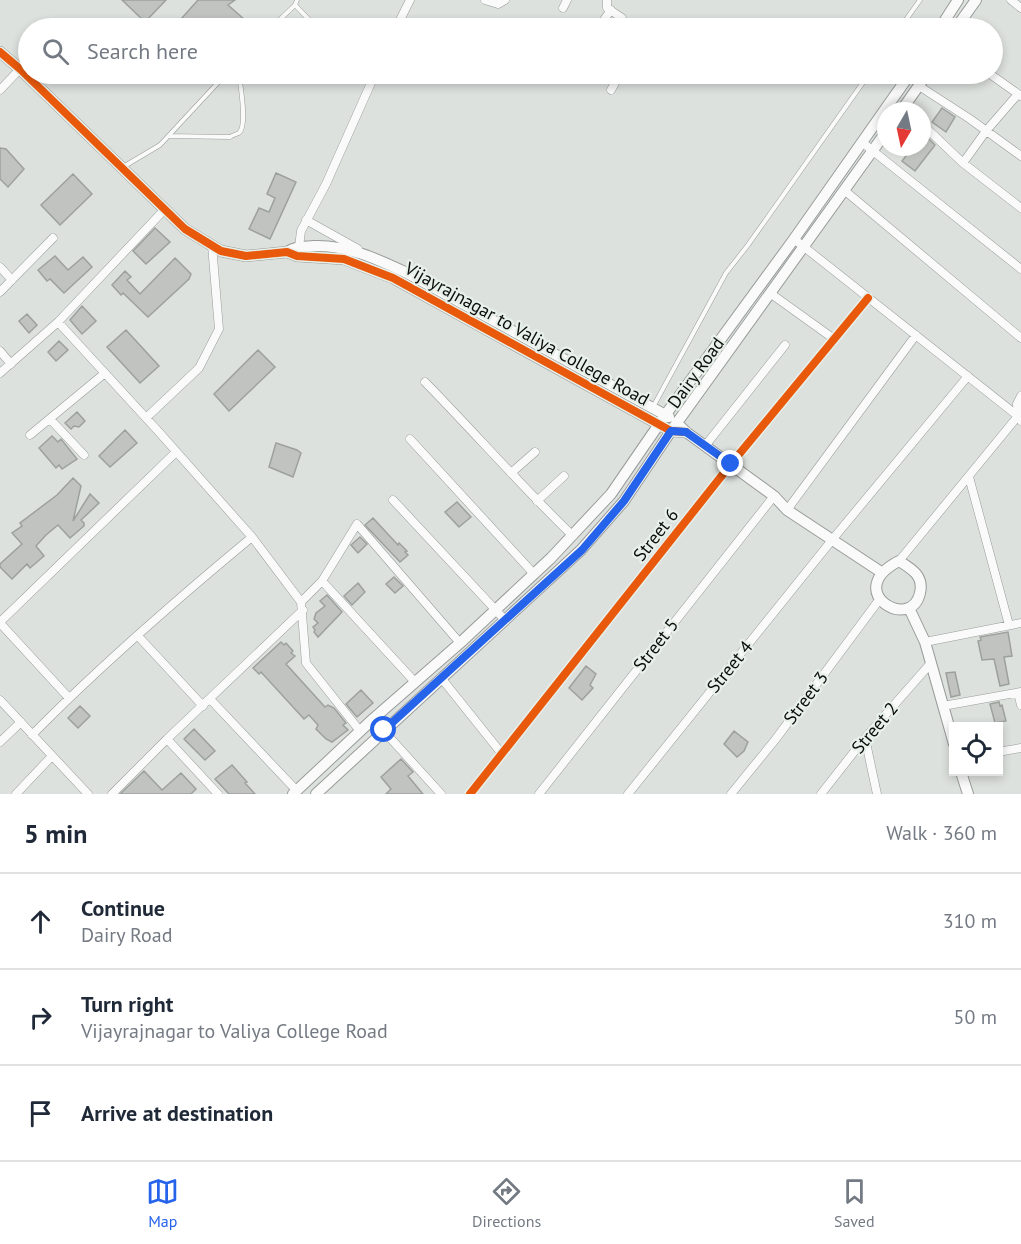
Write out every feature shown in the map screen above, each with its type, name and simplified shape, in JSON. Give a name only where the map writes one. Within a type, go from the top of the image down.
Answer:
[{"type":"main road","points":[[946,18],[958,0]]},
{"type":"main road","points":[[962,18],[973,1]]},
{"type":"main road","name":"Vijayrajnagar to Valiya College Road","points":[[0,52],[18,67]]},
{"type":"main road","name":"Vijayrajnagar to Valiya College Road","points":[[36,84],[186,229],[221,250],[246,256],[287,252],[299,247],[325,246],[367,254],[407,273],[653,407],[662,419]]},
{"type":"main road","name":"Dairy Road","points":[[295,792],[414,681],[460,643],[534,574],[611,494],[662,419],[863,143],[880,114],[902,84]]},
{"type":"main road","points":[[909,102],[919,86]]},
{"type":"main road","name":"Dairy Road","points":[[316,794],[582,550],[605,525],[877,144]]},
{"type":"main road","name":"Vijayrajnagar to Valiya College Road","points":[[287,252],[344,259],[393,278],[662,419],[686,432],[774,496],[787,510],[881,572]]},
{"type":"main road","points":[[899,561],[917,572],[922,585],[919,598],[909,608],[898,610],[887,607],[879,600],[875,586],[881,572],[899,561]]},
{"type":"main road","points":[[909,608],[925,642],[949,726]]},
{"type":"main road","points":[[963,776],[968,794]]},
{"type":"street","points":[[401,18],[410,0]]},
{"type":"street","points":[[485,0],[498,4],[505,0]]},
{"type":"street","points":[[607,0],[606,6],[622,18]]},
{"type":"street","points":[[1011,0],[1021,8]]},
{"type":"street","points":[[605,18],[611,10]]},
{"type":"street","points":[[0,90],[18,71]]},
{"type":"street","points":[[963,163],[986,131],[1020,95],[1003,83]]},
{"type":"street","points":[[299,247],[301,231],[326,184],[371,84]]},
{"type":"street","points":[[611,90],[614,84]]},
{"type":"street","points":[[919,86],[1021,156]]},
{"type":"street","points":[[931,133],[963,163],[1021,208]]},
{"type":"street","points":[[863,143],[1021,269]]},
{"type":"street","points":[[844,190],[1021,338]]},
{"type":"street","points":[[0,373],[58,322],[165,209]]},
{"type":"street","points":[[306,220],[367,254]]},
{"type":"street","points":[[0,292],[53,238]]},
{"type":"street","points":[[794,239],[1020,419]]},
{"type":"street","points":[[146,418],[199,368],[219,329],[212,245]]},
{"type":"street","points":[[0,267],[12,280]]},
{"type":"street","points":[[770,293],[834,339]]},
{"type":"street","name":"Street 6","points":[[470,794],[731,464],[868,298]]},
{"type":"street","points":[[58,322],[252,537],[302,606],[306,663],[360,731]]},
{"type":"street","points":[[787,510],[916,335]]},
{"type":"street","points":[[705,446],[785,345]]},
{"type":"street","points":[[0,351],[11,364]]},
{"type":"street","points":[[30,435],[105,373]]},
{"type":"street","name":"Street 4","points":[[628,794],[832,540],[968,376]]},
{"type":"street","points":[[425,382],[573,536]]},
{"type":"street","points":[[899,561],[1020,419],[1021,396]]},
{"type":"street","points":[[50,419],[84,455]]},
{"type":"street","points":[[411,439],[534,574]]},
{"type":"street","points":[[69,698],[0,623],[176,452]]},
{"type":"street","points":[[511,472],[534,452]]},
{"type":"street","points":[[537,501],[564,476]]},
{"type":"street","points":[[969,477],[1009,625]]},
{"type":"street","name":"Street 5","points":[[539,794],[774,496]]},
{"type":"street","points":[[393,500],[505,620]]},
{"type":"street","points":[[112,794],[302,606],[322,580],[357,524],[460,643]]},
{"type":"street","points":[[32,735],[69,698],[183,595],[252,537]]},
{"type":"street","points":[[322,580],[414,681]]},
{"type":"street","name":"Street 3","points":[[731,794],[775,740],[879,600]]},
{"type":"street","points":[[925,642],[1021,623]]},
{"type":"street","points":[[138,636],[202,706]]},
{"type":"street","name":"Street 2","points":[[821,794],[865,738],[931,663]]},
{"type":"street","points":[[442,679],[501,754]]},
{"type":"street","points":[[943,705],[1020,692],[1021,705]]},
{"type":"street","points":[[210,699],[295,792]]},
{"type":"street","points":[[0,700],[88,794]]},
{"type":"street","points":[[373,719],[441,794]]},
{"type":"street","points":[[0,742],[21,722]]},
{"type":"street","points":[[865,738],[878,794]]},
{"type":"street","points":[[167,739],[218,794]]},
{"type":"street","points":[[1003,751],[1021,748]]},
{"type":"street","points":[[16,794],[52,756]]},
{"type":"lane","points":[[281,18],[297,0]]},
{"type":"lane","points":[[907,18],[920,0]]},
{"type":"lane","points":[[295,5],[307,18]]},
{"type":"lane","points":[[122,167],[153,150],[217,84]]},
{"type":"lane","points":[[168,136],[230,137],[239,133],[243,127],[240,84]]},
{"type":"lane","points":[[653,407],[726,273],[861,84]]},
{"type":"building","points":[[122,0],[166,0],[149,18],[141,18]]},
{"type":"building","points":[[198,0],[235,0],[228,5],[243,18],[182,18]]},
{"type":"building","points":[[942,108],[955,117],[946,132],[932,122]]},
{"type":"building","points":[[0,148],[6,149],[24,169],[8,187],[0,179]]},
{"type":"building","points":[[906,156],[927,156],[915,171],[902,161]]},
{"type":"building","points":[[276,173],[296,182],[270,239],[249,229],[259,208],[269,212],[275,198],[267,194]]},
{"type":"building","points":[[73,174],[92,194],[60,225],[41,205]]},
{"type":"building","points":[[155,228],[170,242],[146,264],[133,251]]},
{"type":"building","points":[[55,256],[68,270],[83,257],[92,267],[64,293],[50,279],[47,281],[38,270]]},
{"type":"building","points":[[175,258],[191,274],[189,279],[148,317],[112,285],[125,271],[131,277],[127,280],[140,294]]},
{"type":"building","points":[[82,306],[96,321],[82,334],[70,320]]},
{"type":"building","points":[[27,314],[37,325],[29,333],[19,321]]},
{"type":"building","points":[[126,330],[159,366],[140,383],[107,347]]},
{"type":"building","points":[[59,341],[68,350],[56,361],[48,352]]},
{"type":"building","points":[[258,350],[275,367],[229,411],[214,394]]},
{"type":"building","points":[[77,412],[85,421],[79,427],[74,426],[71,429],[65,423]]},
{"type":"building","points":[[125,430],[137,443],[110,467],[99,456]]},
{"type":"building","points":[[52,436],[58,442],[61,439],[77,459],[62,469],[59,465],[56,468],[39,448]]},
{"type":"building","points":[[276,443],[301,453],[293,477],[269,467]]},
{"type":"building","points":[[73,478],[81,486],[73,521],[90,494],[99,503],[81,520],[84,526],[70,538],[58,525],[46,535],[36,546],[44,556],[30,568],[27,564],[12,579],[0,567],[0,564],[22,544],[12,533],[22,526],[20,523],[57,495]]},
{"type":"building","points":[[457,502],[471,517],[459,527],[445,512]]},
{"type":"building","points":[[373,518],[398,545],[399,543],[407,551],[405,552],[408,555],[400,562],[365,525]]},
{"type":"building","points":[[360,537],[367,544],[358,553],[351,545]]},
{"type":"building","points":[[394,577],[403,586],[395,593],[386,584]]},
{"type":"building","points":[[358,583],[365,592],[352,605],[344,596]]},
{"type":"building","points":[[327,595],[342,612],[318,637],[313,627],[318,623],[314,619],[316,613],[325,606],[320,601]]},
{"type":"building","points":[[1008,632],[1012,656],[1004,657],[1009,684],[1000,686],[994,659],[982,660],[978,641],[981,640],[980,637]]},
{"type":"building","points":[[281,642],[284,645],[286,643],[295,656],[286,664],[325,707],[328,705],[334,708],[346,723],[343,725],[348,730],[332,742],[316,729],[318,725],[309,715],[304,719],[261,672],[259,674],[253,668]]},
{"type":"building","points":[[586,666],[596,674],[590,685],[593,688],[582,700],[569,688]]},
{"type":"building","points":[[955,672],[960,695],[951,697],[946,673]]},
{"type":"building","points":[[361,690],[373,703],[357,717],[346,704]]},
{"type":"building","points":[[999,702],[1000,706],[1002,705],[1006,721],[995,722],[990,704]]},
{"type":"building","points":[[80,706],[90,716],[78,728],[68,718]]},
{"type":"building","points":[[194,729],[215,751],[205,760],[184,739]]},
{"type":"building","points":[[734,731],[748,742],[744,751],[737,757],[724,744]]},
{"type":"building","points":[[401,759],[413,772],[408,776],[423,794],[386,794],[391,789],[381,777]]},
{"type":"building","points":[[232,765],[255,794],[229,794],[215,779]]},
{"type":"building","points":[[144,771],[162,790],[181,773],[196,789],[191,794],[120,794]]},
{"type":"cycle path","points":[[0,52],[18,67]]},
{"type":"cycle path","points":[[35,84],[185,229],[221,251],[246,256],[287,252],[297,256],[344,259],[393,278],[671,431],[686,432]]},
{"type":"cycle path","points":[[470,794],[731,464],[868,298]]},
{"type":"route","points":[[384,730],[582,550],[624,501],[671,431],[686,432],[731,464]]}]
